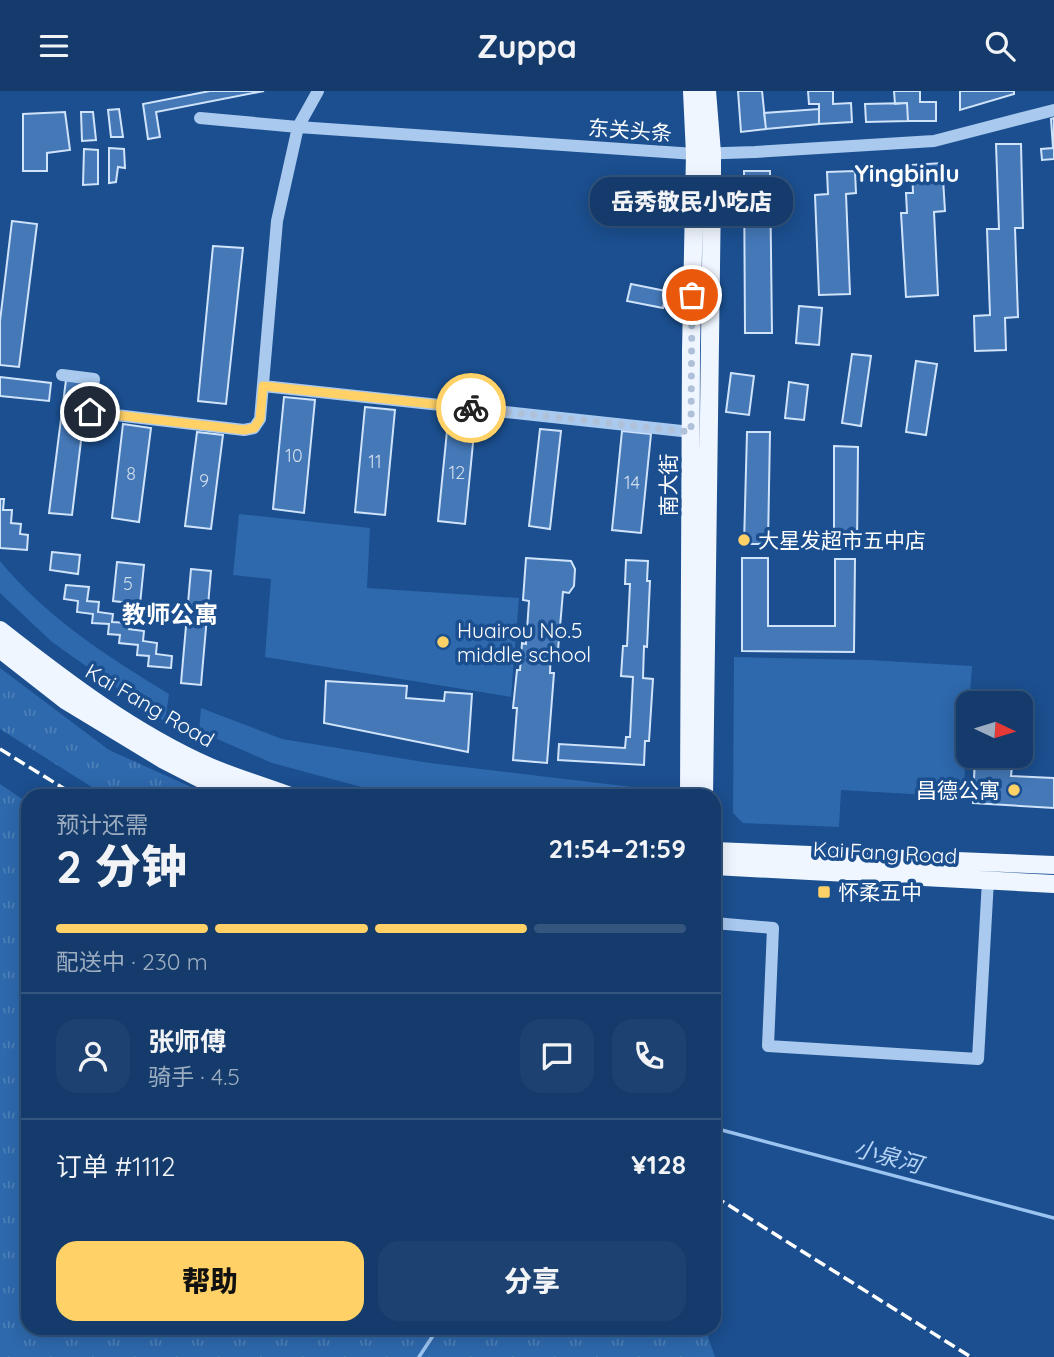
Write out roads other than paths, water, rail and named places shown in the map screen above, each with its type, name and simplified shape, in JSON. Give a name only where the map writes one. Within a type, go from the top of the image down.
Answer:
[{"type":"main road","name":"南大街","points":[[691,91],[704,153],[704,789]]},
{"type":"main road","name":"南大街","points":[[689,789],[691,432],[707,91]]},
{"type":"main road","name":"Kai Fang Road","points":[[0,630],[73,688],[140,729],[209,766],[271,789]]},
{"type":"main road","name":"Kai Fang Road","points":[[0,649],[65,700],[143,748],[203,780],[228,789]]},
{"type":"main road","name":"Kai Fang Road","points":[[721,851],[1054,865]]},
{"type":"main road","name":"Kai Fang Road","points":[[721,866],[1054,884]]},
{"type":"street","points":[[62,375],[94,379],[90,412],[244,430],[254,428],[260,419],[278,221],[298,127],[318,91]]},
{"type":"street","name":"东关头条","points":[[200,118],[298,127],[704,153],[934,141],[1054,110]]},
{"type":"street","points":[[263,386],[691,432]]},
{"type":"street","points":[[721,924],[773,928],[768,1047],[978,1059],[988,880]]},
{"type":"waterway","name":"小泉河","points":[[721,1130],[1054,1218]]},
{"type":"waterway","name":"小泉河","points":[[419,1357],[433,1335]]},
{"type":"railway","points":[[0,749],[65,789]]},
{"type":"railway","points":[[721,1200],[971,1357]]},
{"type":"place","name":"岳秀敬民小吃店","points":[[692,295]]},
{"type":"place","name":"大星发超市五中店","points":[[744,540]]},
{"type":"place","name":"Huairou No.5 middle school","points":[[443,642]]},
{"type":"place","name":"昌德公寓","points":[[1014,790]]},
{"type":"place","name":"怀柔五中","points":[[824,892]]},
{"type":"district","name":"Yingbinlu","points":[[907,173]]},
{"type":"district","name":"教师公寓","points":[[170,614]]}]
